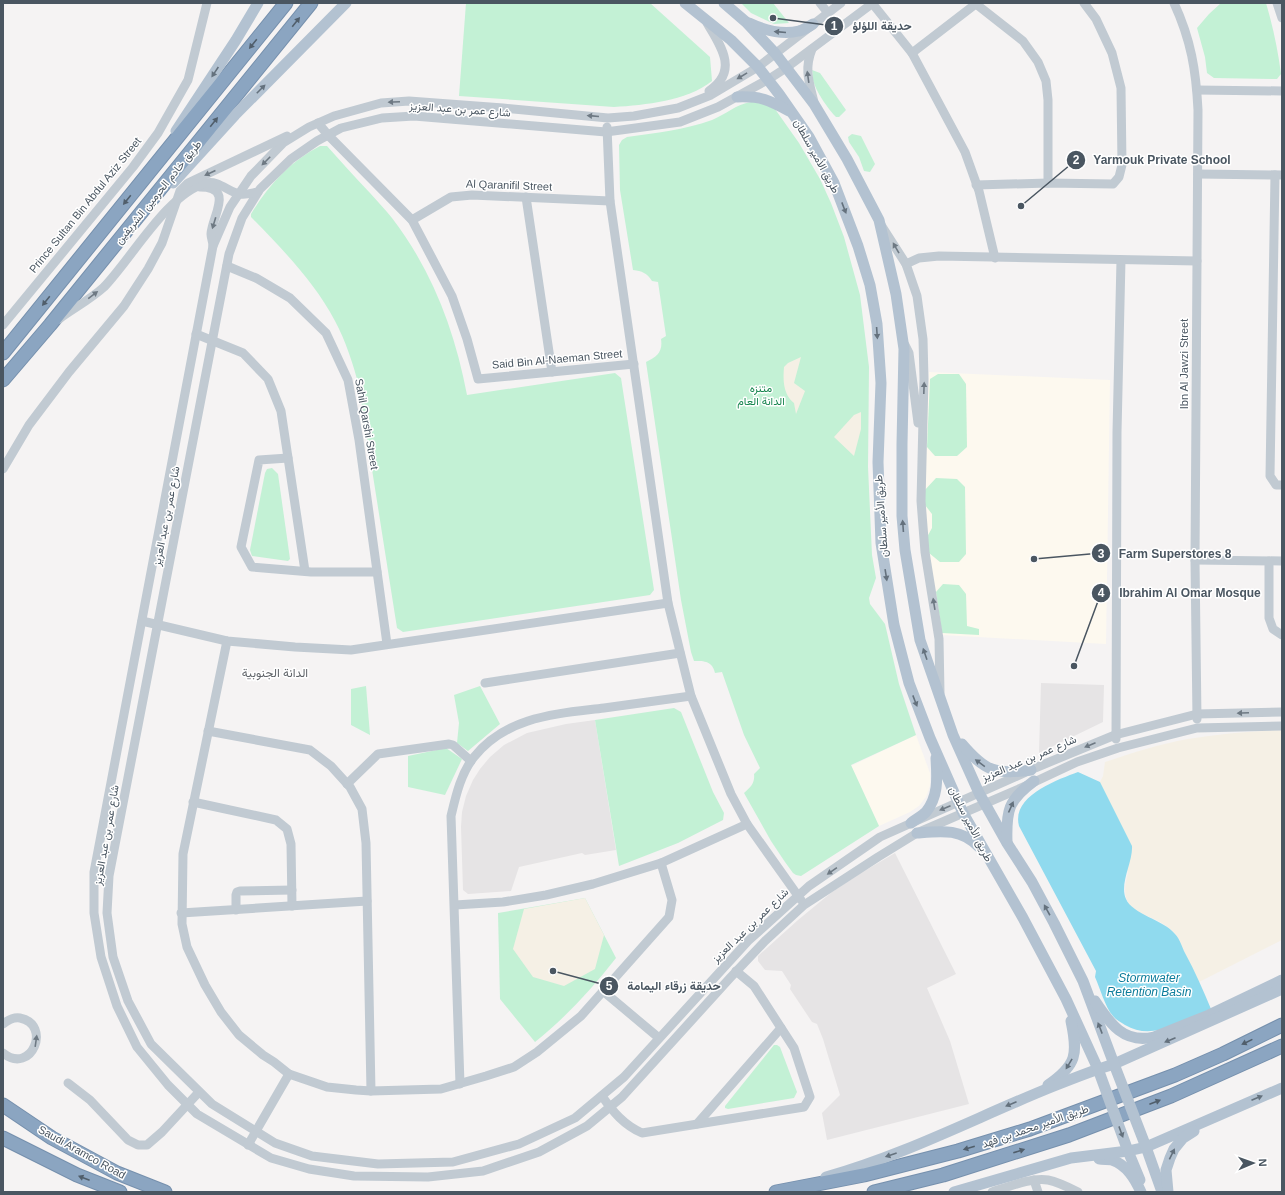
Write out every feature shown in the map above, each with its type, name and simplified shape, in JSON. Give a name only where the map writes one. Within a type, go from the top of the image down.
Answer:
[{"type":"highway","name":"طريق خادم الحرمين الشريفين","points":[[3,352],[286,3]]},
{"type":"highway","name":"طريق خادم الحرمين الشريفين","points":[[3,380],[50,325],[311,3]]},
{"type":"highway","points":[[3,391],[50,325]]},
{"type":"highway","name":"طريق الأمير محمد بن فهد","points":[[776,1192],[864,1174],[958,1151],[1030,1130],[1175,1075],[1223,1054],[1282,1025]]},
{"type":"highway","name":"طريق الأمير محمد بن فهد","points":[[874,1192],[943,1175],[1069,1135],[1171,1096],[1282,1046]]},
{"type":"highway","name":"Saudi Aramco Road","points":[[4,1105],[52,1138],[117,1173],[165,1192]]},
{"type":"highway","points":[[3,1138],[77,1175],[120,1192]]},
{"type":"main road","points":[[144,179],[236,40],[258,3]]},
{"type":"main road","points":[[84,283],[192,161],[346,3]]},
{"type":"main road","name":"طريق الأمير سلطان","points":[[685,3],[731,40],[769,79],[808,137],[834,183],[858,246],[870,285],[877,324],[881,383],[878,462],[881,543],[894,625],[909,683],[936,753],[963,813],[1066,999],[1098,1069],[1128,1151]]},
{"type":"main road","name":"طريق الأمير سلطان","points":[[724,3],[746,22],[775,53],[815,105],[847,159],[878,220],[896,294],[903,338],[901,480],[905,550],[920,640],[954,735],[984,804],[1032,882],[1083,981],[1146,1147]]},
{"type":"main road","points":[[746,22],[759,28],[783,32],[800,31],[813,24]]},
{"type":"main road","points":[[737,97],[753,96],[764,99],[792,113]]},
{"type":"main road","points":[[954,735],[972,756],[985,766],[1011,773],[1031,770]]},
{"type":"main road","points":[[936,753],[937,788],[935,797],[914,828],[954,832],[971,839],[988,856]]},
{"type":"main road","points":[[1007,843],[1006,820],[1010,807],[1020,791],[1034,781]]},
{"type":"main road","points":[[1083,981],[1107,1020],[1121,1032],[1130,1037],[1139,1039],[1154,1037],[1209,1014],[1282,980]]},
{"type":"main road","points":[[772,1192],[836,1174],[903,1151],[1032,1095],[1114,1064],[1282,989]]},
{"type":"main road","points":[[1032,1095],[1056,1079],[1072,1062],[1075,1044],[1066,999]]},
{"type":"main road","points":[[954,1192],[1071,1158],[1128,1151],[1146,1147],[1282,1088]]},
{"type":"main road","points":[[1168,1192],[1166,1170],[1174,1149],[1183,1138],[1231,1110]]},
{"type":"main road","points":[[1146,1147],[1162,1192]]},
{"type":"main road","points":[[1128,1151],[1145,1192]]},
{"type":"main road","points":[[1071,1158],[1111,1160],[1122,1165],[1134,1178],[1141,1192]]},
{"type":"street","name":"Prince Sultan Bin Abdul Aziz Street","points":[[3,325],[133,167],[158,133],[188,80],[206,3]]},
{"type":"street","points":[[820,3],[828,13]]},
{"type":"street","points":[[3,469],[29,424],[69,372],[124,306],[148,269],[162,243],[180,191],[188,183],[334,116],[381,103],[409,102],[503,108],[608,118],[634,116],[678,108],[711,95],[758,67],[841,3]]},
{"type":"street","points":[[873,3],[912,54],[965,152],[976,185],[995,258]]},
{"type":"street","name":"شارع عمر بن عبد العزيز","points":[[873,3],[769,79],[718,107],[680,122],[606,132],[414,116],[382,118],[341,128],[328,135],[291,158],[258,192],[242,218],[229,254],[109,876],[107,913],[113,957],[128,1001],[151,1044],[212,1104],[275,1143],[312,1156],[378,1164],[453,1162],[519,1144],[575,1118],[602,1096],[624,1077],[748,941],[798,896],[880,837],[914,828],[959,802],[1115,735],[1197,714],[1282,712]]},
{"type":"street","points":[[912,54],[977,3],[1022,41],[1038,62],[1046,81],[1048,100],[1048,183]]},
{"type":"street","points":[[976,185],[1048,183],[1113,184],[1119,177],[1122,165],[1121,88],[1112,53],[1096,19],[1084,3]]},
{"type":"street","name":"Ibn Al Jawzi Street","points":[[1174,3],[1183,23],[1192,51],[1197,90],[1198,174],[1195,560],[1197,728]]},
{"type":"street","points":[[1277,3],[1282,18]]},
{"type":"street","points":[[690,103],[715,87],[724,74],[725,56],[721,46],[705,20]]},
{"type":"street","points":[[812,49],[807,74],[815,105]]},
{"type":"street","points":[[1197,90],[1282,92]]},
{"type":"street","points":[[608,118],[606,132],[610,201],[668,603],[680,653],[691,696],[731,794],[747,824],[804,906]]},
{"type":"street","name":"Said Bin Al-Naeman Street","points":[[318,123],[412,220],[452,296],[467,339],[478,379],[634,364]]},
{"type":"street","points":[[309,127],[283,143],[251,176],[230,206],[213,246],[94,872],[94,912],[101,957],[117,1006],[137,1046],[168,1085],[197,1114],[271,1158],[309,1169],[354,1176],[428,1177],[483,1171],[539,1152],[587,1126],[622,1098],[736,971],[765,941],[804,906],[878,856],[914,828],[963,813],[1077,762],[1118,748],[1197,728],[1282,726]]},
{"type":"street","points":[[1198,174],[1278,175],[1278,244],[1270,476],[1276,485],[1282,485]]},
{"type":"street","points":[[50,325],[104,287],[158,220],[178,200],[198,187],[212,182],[238,194],[258,192]]},
{"type":"street","points":[[198,187],[207,187],[213,190],[218,194],[220,199],[220,205],[211,234],[213,246]]},
{"type":"street","name":"Al Qaranifil Street","points":[[412,220],[451,197],[472,195],[610,201]]},
{"type":"street","points":[[526,197],[552,372]]},
{"type":"street","points":[[878,220],[906,264],[917,296],[923,339],[924,379],[921,501],[923,534],[939,639],[940,698]]},
{"type":"street","points":[[906,264],[919,258],[939,256],[1197,261]]},
{"type":"street","points":[[1118,748],[1115,735],[1117,432],[1121,260]]},
{"type":"street","name":"Sahil Qarshi Street","points":[[227,266],[256,278],[290,298],[326,333],[348,380],[359,440],[387,644]]},
{"type":"street","points":[[196,334],[243,353],[268,379],[282,411],[305,571]]},
{"type":"street","points":[[903,338],[909,353],[922,450]]},
{"type":"street","points":[[288,458],[259,460],[241,548],[252,567],[305,571],[377,572]]},
{"type":"street","points":[[1195,560],[1282,561]]},
{"type":"street","points":[[1269,561],[1269,618],[1273,628],[1282,635]]},
{"type":"street","points":[[142,621],[227,640],[295,647],[351,650],[668,603]]},
{"type":"street","points":[[227,640],[182,854],[182,924],[187,947],[205,985],[221,1012],[239,1035],[289,1074],[327,1087],[371,1091],[442,1089],[514,1066],[537,1052],[581,1016],[669,917],[672,900],[661,863]]},
{"type":"street","points":[[485,683],[680,653]]},
{"type":"street","points":[[460,1084],[451,816],[460,783],[471,761],[497,735],[521,723],[539,717],[691,696]]},
{"type":"street","points":[[208,731],[310,750],[332,766],[347,784],[362,809],[366,843],[371,1091]]},
{"type":"street","points":[[347,784],[378,754],[449,744],[453,745],[471,761]]},
{"type":"street","points":[[193,802],[276,820],[287,828],[291,844],[292,906]]},
{"type":"street","points":[[455,905],[502,902],[546,895],[593,884],[661,863],[747,824]]},
{"type":"street","points":[[236,910],[237,892],[292,890]]},
{"type":"street","points":[[181,913],[367,901]]},
{"type":"street","points":[[602,1096],[610,1108],[630,1128],[642,1133],[804,1106],[810,1097],[794,1048],[754,986],[736,971]]},
{"type":"street","points":[[603,991],[659,1038]]},
{"type":"street","points":[[3,1024],[14,1018],[23,1019],[27,1021],[36,1031],[37,1040],[32,1052],[24,1057],[11,1058],[3,1053]]},
{"type":"street","points":[[697,1124],[782,1028]]},
{"type":"street","points":[[248,1145],[257,1132],[289,1074]]},
{"type":"street","points":[[68,1083],[90,1100],[128,1140],[138,1145],[147,1145],[162,1132],[199,1092]]},
{"type":"street","points":[[992,1192],[1034,1180],[1047,1180],[1064,1185],[1078,1192]]},
{"type":"street","points":[[1034,1180],[1038,1192]]},
{"type":"shaded area","points":[[929,372],[1110,380],[1106,644],[941,635],[925,535],[923,491]]},
{"type":"shaded area","points":[[1041,683],[1104,685],[1103,722],[1039,753]]},
{"type":"shaded area","points":[[595,720],[616,850],[585,855],[582,853],[519,867],[511,891],[468,894],[463,890],[462,812],[466,796],[480,769],[490,757],[504,745],[527,733],[566,724]]},
{"type":"shaded area","points":[[916,735],[930,773],[930,786],[926,797],[919,806],[910,812],[879,826],[851,766]]},
{"type":"shaded area","points":[[895,853],[956,974],[927,988],[950,1041],[969,1104],[827,1140],[822,1113],[840,1095],[823,1039],[817,1024],[812,1022],[790,989],[791,985],[782,971],[765,970],[758,961],[758,956],[832,892]]},
{"type":"green space","points":[[466,3],[650,3],[710,57],[712,81],[702,88],[665,101],[614,107],[459,96]]},
{"type":"green space","points":[[741,3],[773,3],[789,23],[774,24],[751,13]]},
{"type":"green space","points":[[1221,3],[1266,3],[1280,65],[1281,74],[1277,79],[1214,78],[1207,73],[1205,57],[1197,28]]},
{"type":"green space","points":[[812,70],[820,73],[846,110],[839,117],[836,117],[833,114],[820,96],[813,81]]},
{"type":"green space","name":"متنزه الدانة العام","points":[[751,102],[759,102],[775,109],[799,143],[820,179],[844,237],[860,295],[869,367],[868,467],[872,555],[876,578],[869,598],[870,604],[885,624],[899,684],[916,735],[851,765],[879,826],[801,876],[793,873],[785,862],[771,841],[744,793],[752,785],[754,774],[760,768],[744,735],[722,672],[715,673],[714,669],[708,662],[694,661],[691,652],[681,600],[646,362],[658,354],[661,347],[661,339],[666,336],[658,282],[652,281],[644,273],[633,270],[620,190],[619,145],[622,140],[627,137],[670,131],[712,120],[735,107]]},
{"type":"green space","points":[[852,134],[861,136],[875,164],[870,172],[864,171],[859,157],[849,142],[848,137]]},
{"type":"green space","points":[[320,146],[327,146],[384,208],[419,259],[440,302],[449,325],[467,395],[615,373],[621,378],[654,590],[650,595],[403,632],[397,628],[359,387],[349,353],[335,321],[317,292],[297,266],[251,217],[251,214],[272,184],[299,159]]},
{"type":"green space","points":[[938,374],[959,374],[966,384],[967,447],[957,456],[935,456],[927,447],[930,379]]},
{"type":"green space","points":[[272,468],[278,474],[290,559],[288,561],[252,556],[250,550],[265,473],[267,469]]},
{"type":"green space","points":[[936,478],[957,479],[965,487],[966,554],[959,562],[940,562],[929,553],[927,537],[932,528],[932,514],[925,505],[924,491]]},
{"type":"green space","points":[[943,584],[959,585],[966,594],[967,626],[979,629],[979,635],[942,633],[936,592]]},
{"type":"green space","points":[[366,686],[370,735],[351,725],[351,689]]},
{"type":"green space","points":[[480,686],[500,724],[468,751],[457,743],[459,723],[454,695]]},
{"type":"green space","points":[[674,708],[681,712],[713,792],[724,813],[723,820],[678,843],[619,866],[595,720]]},
{"type":"green space","points":[[446,748],[462,759],[445,795],[408,787],[408,756]]},
{"type":"green space","points":[[585,898],[616,958],[598,981],[578,1002],[535,1042],[500,999],[498,913]]},
{"type":"green space","points":[[774,1045],[780,1047],[797,1092],[794,1098],[728,1109],[725,1108],[725,1106]]},
{"type":"sand","points":[[801,357],[794,383],[805,391],[796,414],[794,403],[790,399],[784,386],[784,367],[788,363]]},
{"type":"sand","points":[[861,412],[861,429],[854,456],[834,437],[854,415]]},
{"type":"sand","points":[[1282,730],[1282,940],[1199,982],[1176,935],[1158,921],[1131,907],[1127,899],[1125,888],[1128,873],[1100,782],[1103,776],[1105,762],[1157,746],[1188,739],[1235,733]]},
{"type":"sand","points":[[585,898],[604,935],[595,969],[564,986],[533,977],[513,949],[524,909]]},
{"type":"water","name":"Stormwater Retention Basin","points":[[1078,772],[1100,782],[1132,846],[1124,887],[1126,899],[1135,909],[1164,925],[1177,936],[1211,1009],[1169,1028],[1147,1031],[1136,1030],[1125,1025],[1117,1020],[1110,1012],[1095,977],[1096,971],[1019,826],[1018,815],[1022,806],[1029,798],[1048,785]]},
{"type":"place","name":"حديقة اللؤلؤ","points":[[773,18]]},
{"type":"place","name":"Yarmouk Private School","points":[[1021,206]]},
{"type":"place","name":"Farm Superstores 8","points":[[1034,559]]},
{"type":"place","name":"Ibrahim Al Omar Mosque","points":[[1074,666]]},
{"type":"place","name":"حديقة زرقاء اليمامة","points":[[553,971]]},
{"type":"district","name":"الدانة الجنوبية","points":[[275,673]]}]
